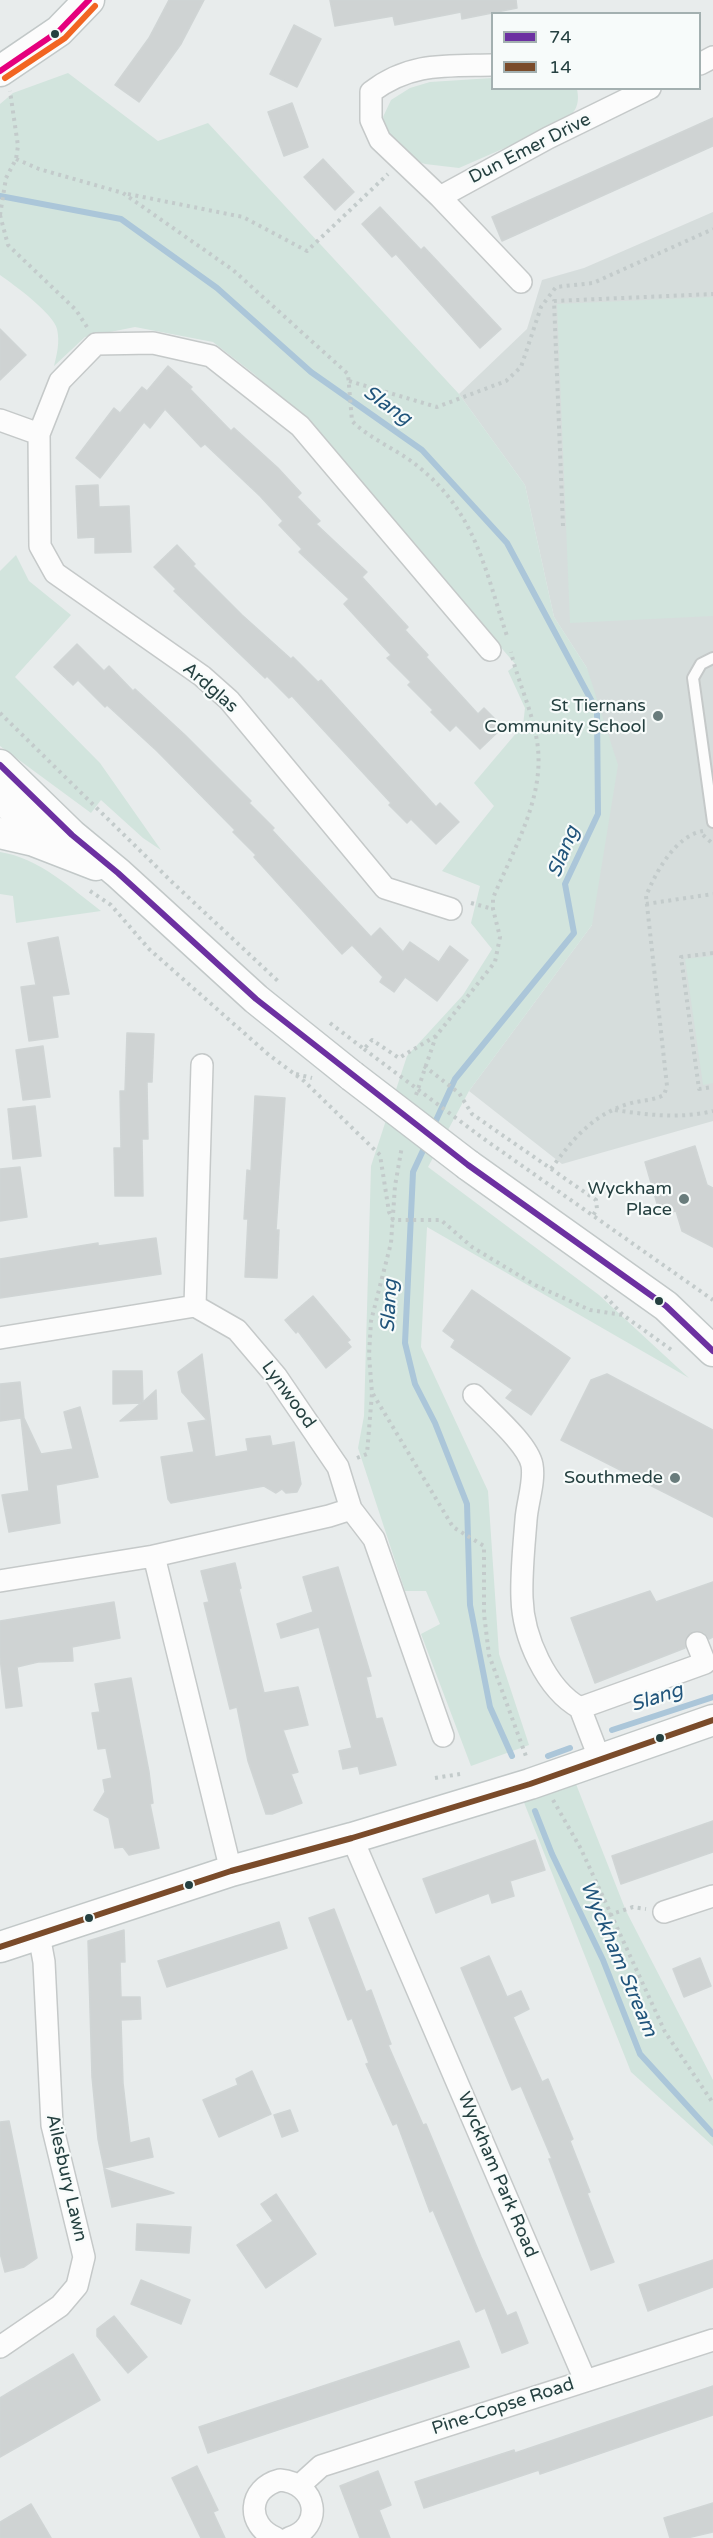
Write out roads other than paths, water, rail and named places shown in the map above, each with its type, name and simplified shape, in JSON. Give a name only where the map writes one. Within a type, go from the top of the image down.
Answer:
[{"type":"main road","points":[[4,69],[59,31],[89,0]]},
{"type":"main road","points":[[0,765],[72,835],[118,873],[256,999],[468,1165],[666,1306],[713,1351]]},
{"type":"main road","points":[[0,801],[72,835]]},
{"type":"main road","points":[[0,833],[34,841],[118,873]]},
{"type":"main road","points":[[666,1306],[713,1324]]},
{"type":"main road","points":[[0,1947],[231,1871],[352,1838],[529,1784],[713,1719]]},
{"type":"street","points":[[491,66],[434,66],[403,72],[371,92],[371,120],[380,140],[440,197],[521,282]]},
{"type":"street","name":"Dun Emer Drive","points":[[440,197],[548,138],[615,96],[641,90]]},
{"type":"street","name":"Ardglas","points":[[451,909],[386,888],[229,700],[202,676],[55,573],[40,546],[39,434],[60,381],[96,344],[153,343],[211,356],[300,426],[503,646]]},
{"type":"street","points":[[0,420],[39,434]]},
{"type":"street","points":[[0,1338],[195,1306],[202,1065]]},
{"type":"street","name":"Lynwood","points":[[195,1306],[237,1330],[276,1376],[338,1467],[351,1509],[374,1539],[443,1736]]},
{"type":"street","points":[[474,1395],[528,1452],[533,1467],[526,1519],[522,1600],[532,1643],[554,1685],[566,1700],[580,1708],[600,1760]]},
{"type":"street","points":[[0,1581],[154,1556],[351,1509]]},
{"type":"street","points":[[154,1556],[231,1871]]},
{"type":"street","points":[[580,1708],[705,1663],[697,1643]]},
{"type":"street","name":"Wyckham Park Road","points":[[352,1838],[585,2380]]},
{"type":"street","points":[[664,1912],[713,1896]]},
{"type":"street","name":"Ailesbury Lawn","points":[[0,2348],[60,2306],[77,2286],[84,2257],[52,2126],[44,1962],[39,1935]]},
{"type":"street","name":"Pine-Copse Road","points":[[300,2485],[321,2466],[713,2340]]},
{"type":"street","points":[[276,2538],[266,2534],[256,2521],[253,2511],[256,2497],[270,2482],[280,2480],[300,2485],[310,2498],[312,2508],[307,2526],[298,2536]]},
{"type":"lane","points":[[710,827],[693,678],[701,664],[713,658]]},
{"type":"waterway","name":"Slang","points":[[0,196],[121,219],[217,288],[311,372],[422,450],[507,543],[597,711],[598,814],[565,884],[574,933],[455,1079],[433,1127]]},
{"type":"waterway","name":"Slang","points":[[426,1144],[413,1172],[405,1343],[415,1384],[435,1423],[467,1504],[470,1605],[490,1707],[512,1756]]},
{"type":"waterway","name":"Slang","points":[[612,1730],[713,1697]]},
{"type":"waterway","name":"Slang","points":[[548,1756],[570,1748]]},
{"type":"waterway","name":"Wyckham Stream","points":[[535,1811],[552,1854],[603,1960],[640,2054],[713,2134]]},
{"type":"place","name":"St Tiernans Community School","points":[[658,716]]},
{"type":"place","name":"Wyckham Place","points":[[684,1199]]},
{"type":"place","name":"Southmede","points":[[675,1478]]}]
